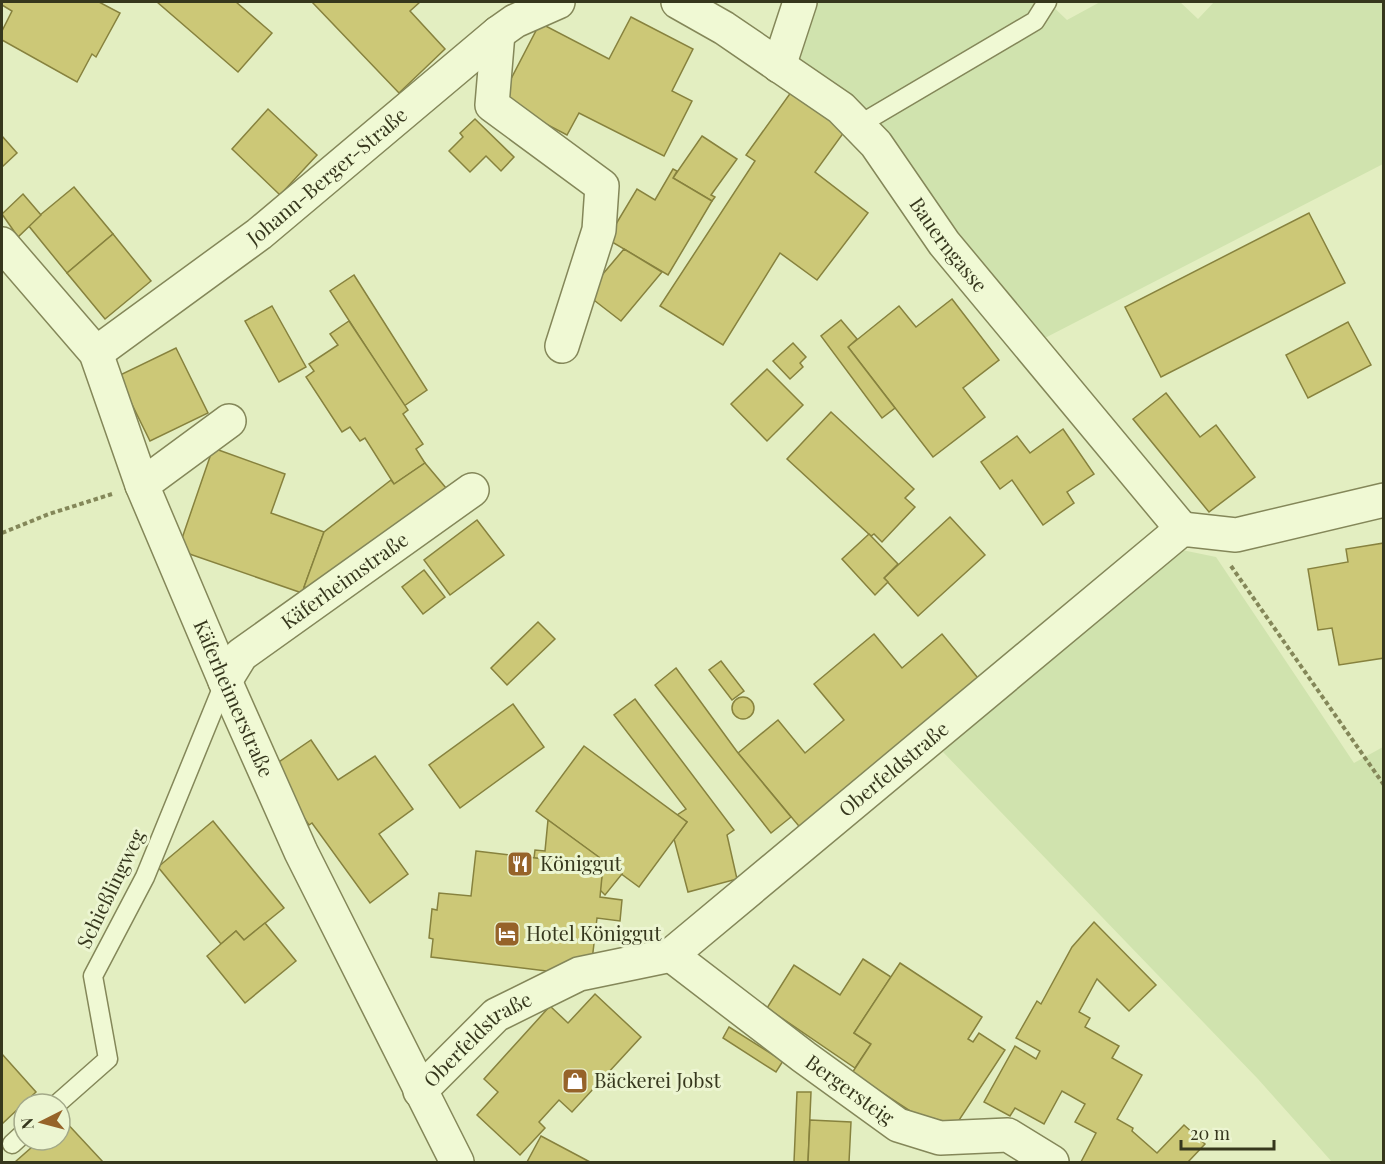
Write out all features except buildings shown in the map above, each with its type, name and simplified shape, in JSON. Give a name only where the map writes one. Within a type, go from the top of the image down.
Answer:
[{"type":"street","name":"Johann-Berger-Straße","points":[[96,353],[259,234],[498,33],[515,21],[558,2]]},
{"type":"street","name":"Bauerngasse","points":[[678,2],[724,28],[840,108],[876,144],[944,243],[1182,529]]},
{"type":"street","points":[[779,66],[800,2]]},
{"type":"street","points":[[498,33],[492,105],[602,186],[599,230],[562,346]]},
{"type":"street","name":"Käferheimerstraße","points":[[2,244],[96,353],[142,485],[301,852],[457,1162]]},
{"type":"street","points":[[142,485],[229,421]]},
{"type":"street","name":"Käferheimstraße","points":[[225,681],[241,655],[472,490]]},
{"type":"street","points":[[1182,529],[1236,535],[1383,500]]},
{"type":"street","name":"Oberfeldstraße","points":[[420,1091],[496,1015],[579,974],[671,955],[1182,529]]},
{"type":"street","name":"Bergersteig","points":[[671,955],[804,1057],[898,1125],[940,1138],[1008,1135],[1053,1162]]},
{"type":"lane","points":[[857,126],[1035,21],[1047,2]]},
{"type":"lane","name":"Schießlingweg","points":[[71,1092],[108,1059],[93,976],[145,877],[225,681]]},
{"type":"path","points":[[2,533],[49,514],[142,485]]},
{"type":"path","points":[[1224,556],[1383,785]]},
{"type":"green space","points":[[808,2],[1048,2],[1067,20],[1100,2],[1180,2],[1198,19],[1214,2],[1383,2],[1383,164],[1041,340],[879,128],[788,57]]},
{"type":"green space","points":[[1182,550],[1216,557],[1354,763],[1383,747],[1383,1162],[1332,1162],[1258,1079],[943,752],[1094,608]]},
{"type":"place","name":"Königgut","points":[[520,864]]},
{"type":"place","name":"Hotel Königgut","points":[[507,934]]},
{"type":"place","name":"Bäckerei Jobst","points":[[575,1081]]}]
